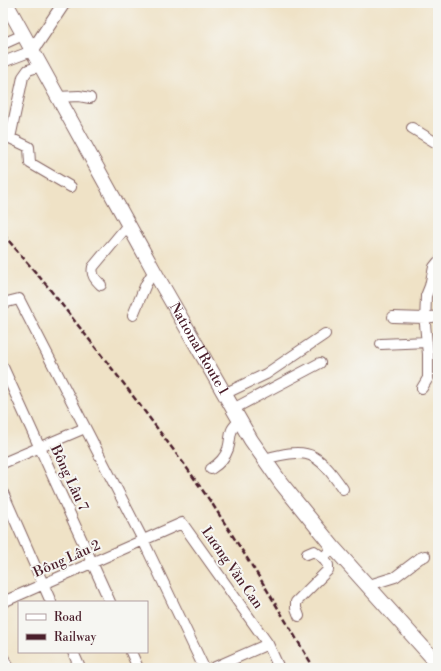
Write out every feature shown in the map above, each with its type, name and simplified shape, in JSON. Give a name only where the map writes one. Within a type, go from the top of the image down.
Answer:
[{"type":"highway","name":"National Route 1","points":[[6,3],[128,225],[251,440],[281,483],[333,547],[366,586],[438,664]]},
{"type":"main road","points":[[32,51],[64,3]]},
{"type":"main road","points":[[3,659],[7,668]]},
{"type":"street","points":[[3,44],[23,35]]},
{"type":"street","points":[[3,62],[32,51]]},
{"type":"street","points":[[41,66],[28,70],[23,77],[7,137],[29,147],[30,163],[71,187]]},
{"type":"street","points":[[57,97],[79,96],[90,98]]},
{"type":"street","points":[[412,128],[438,144]]},
{"type":"street","points":[[101,285],[94,278],[92,272],[93,266],[128,225]]},
{"type":"street","points":[[422,388],[428,378],[425,318],[426,296],[434,267],[438,262]]},
{"type":"street","points":[[133,315],[146,284],[154,271]]},
{"type":"street","points":[[3,303],[19,298],[143,540],[204,668]]},
{"type":"street","points":[[393,318],[425,318],[438,316]]},
{"type":"street","points":[[224,394],[266,374],[325,334]]},
{"type":"street","points":[[381,344],[427,342]]},
{"type":"street","points":[[211,468],[220,463],[227,451],[231,430],[236,415],[320,363]]},
{"type":"street","name":"Bông Lâu 7","points":[[3,367],[110,601]]},
{"type":"street","points":[[3,464],[85,428]]},
{"type":"street","points":[[265,459],[279,455],[291,454],[304,454],[314,457],[329,471],[343,489]]},
{"type":"street","points":[[3,493],[51,601]]},
{"type":"street","name":"Lương Văn Can","points":[[143,540],[182,522],[268,644],[279,668]]},
{"type":"street","name":"Bông Lâu 2","points":[[3,602],[143,540]]},
{"type":"street","points":[[323,558],[333,547]]},
{"type":"street","points":[[299,616],[296,608],[296,602],[328,570],[328,565],[323,558],[314,551],[307,554]]},
{"type":"street","points":[[366,586],[395,577],[420,558],[425,556]]},
{"type":"street","points":[[213,668],[268,644]]},
{"type":"street","points":[[73,653],[80,668]]},
{"type":"street","points":[[131,653],[138,668]]},
{"type":"railway","points":[[3,234],[48,287],[184,464],[213,505],[261,580],[314,668]]}]
